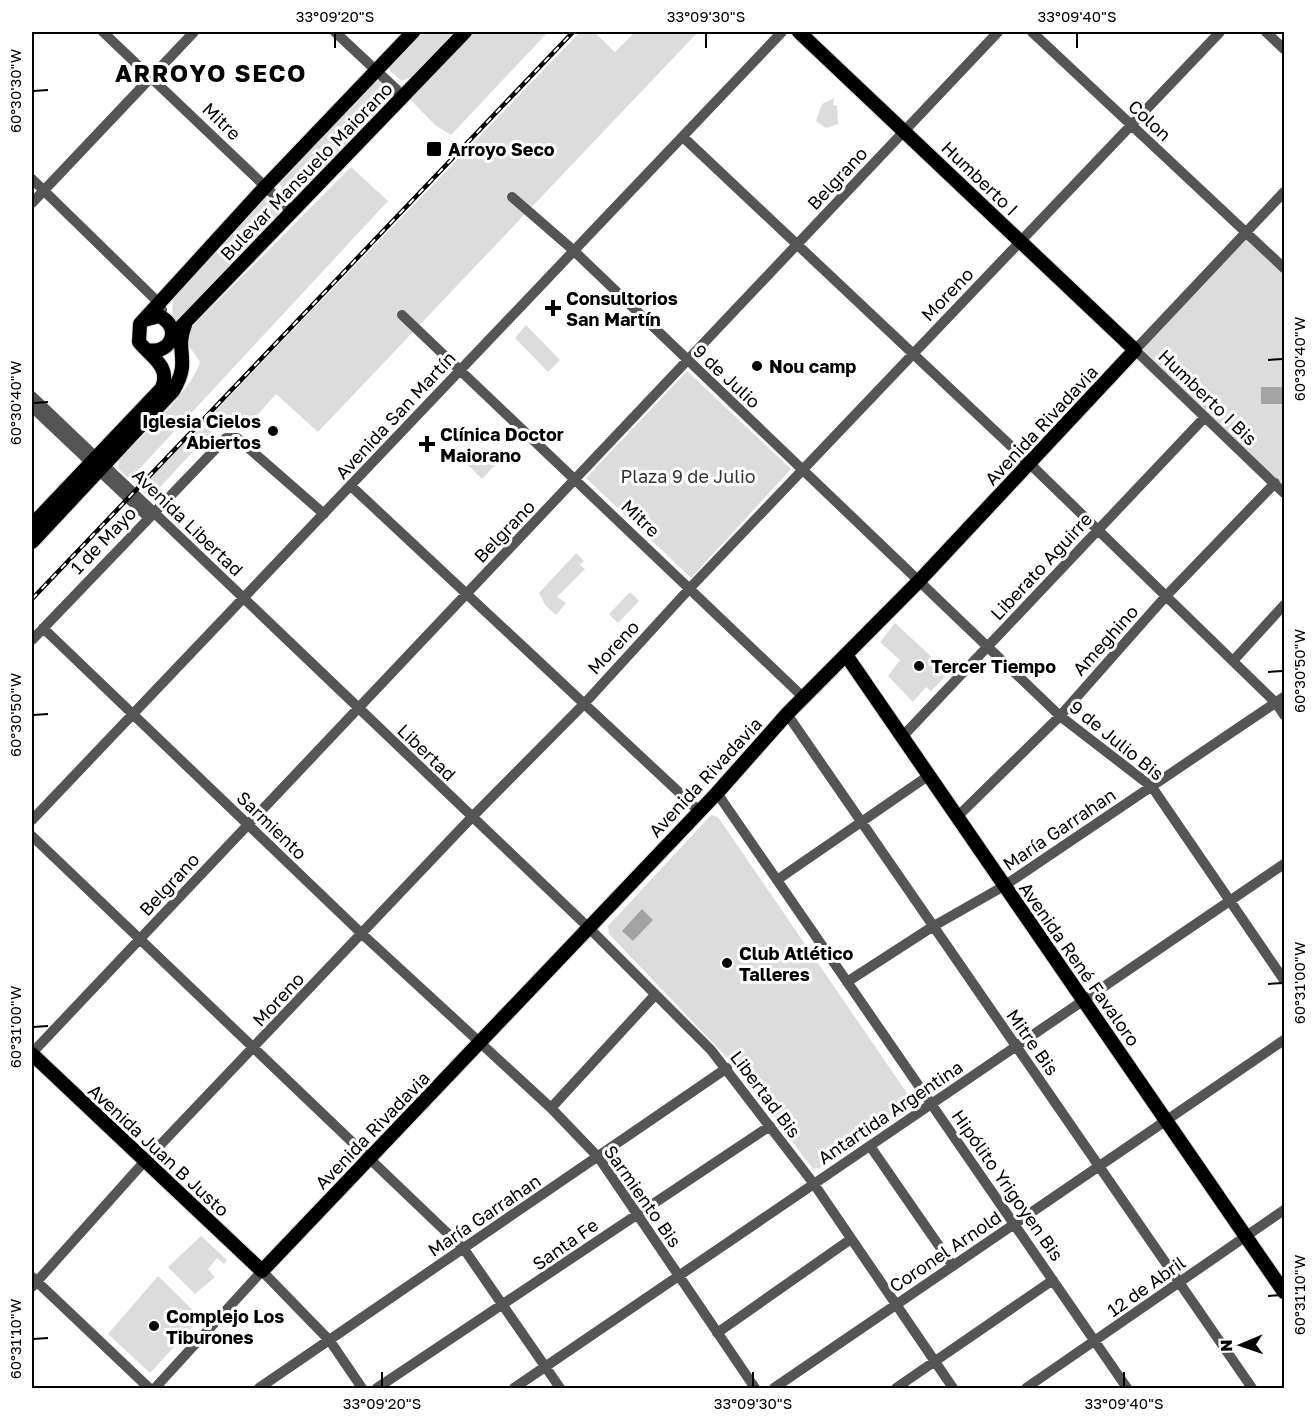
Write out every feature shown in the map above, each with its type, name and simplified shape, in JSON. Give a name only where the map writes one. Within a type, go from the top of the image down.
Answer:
[{"type":"main road","name":"Bulevar Mansuelo Maiorano","points":[[144,320],[266,186],[413,32]]},
{"type":"main road","name":"Bulevar Mansuelo Maiorano","points":[[148,350],[160,351],[171,332],[186,324],[465,32]]},
{"type":"main road","name":"Humberto I","points":[[800,32],[1135,351]]},
{"type":"main road","points":[[32,543],[162,388],[166,379],[165,370],[143,347],[137,336],[138,327],[144,320],[154,316],[171,332],[182,353]]},
{"type":"main road","points":[[32,525],[173,391],[181,377],[181,337],[186,324]]},
{"type":"main road","name":"Avenida Rivadavia","points":[[262,1271],[717,793],[803,697],[919,581],[1135,351]]},
{"type":"main road","name":"Avenida René Favaloro","points":[[846,655],[1284,1292]]},
{"type":"main road","name":"Avenida Juan B Justo","points":[[32,1054],[262,1271]]},
{"type":"street","name":"Mitre","points":[[103,32],[152,76],[292,212]]},
{"type":"street","points":[[32,203],[194,32]]},
{"type":"street","points":[[335,32],[397,90],[400,99]]},
{"type":"street","name":"Avenida San Martín","points":[[32,820],[351,486],[572,249],[782,32]]},
{"type":"street","name":"Belgrano","points":[[32,1054],[998,32]]},
{"type":"street","name":"Colon","points":[[1032,32],[1284,268]]},
{"type":"street","name":"Moreno","points":[[33,1282],[361,933],[584,704],[690,588],[1220,32]]},
{"type":"street","points":[[1266,32],[1284,49]]},
{"type":"street","points":[[683,136],[1029,463],[1233,661],[1280,700],[1284,716]]},
{"type":"street","points":[[32,179],[158,302],[171,332]]},
{"type":"street","name":"Avenida Rivadavia","points":[[1135,351],[1284,192]]},
{"type":"street","name":"9 de Julio","points":[[512,197],[572,249],[919,581]]},
{"type":"street","name":"Mitre","points":[[402,315],[577,479],[803,697]]},
{"type":"street","name":"Humberto I Bis","points":[[1135,351],[1284,493]]},
{"type":"street","points":[[159,363],[181,377]]},
{"type":"street","name":"Avenida Libertad","points":[[32,396],[98,464],[232,585],[243,600]]},
{"type":"street","name":"Avenida Libertad","points":[[32,408],[98,464]]},
{"type":"street","name":"Liberato Aguirre","points":[[902,738],[1205,417]]},
{"type":"street","name":"1 de Mayo","points":[[32,639],[225,438],[237,438],[324,514]]},
{"type":"street","name":"Ameghino","points":[[957,817],[1060,716],[1166,596],[1275,483]]},
{"type":"street","points":[[351,486],[699,811]]},
{"type":"street","name":"9 de Julio Bis","points":[[919,581],[1060,716],[1152,787],[1284,980]]},
{"type":"street","name":"Libertad","points":[[243,600],[589,928]]},
{"type":"street","points":[[1233,661],[1284,605]]},
{"type":"street","name":"Sarmiento","points":[[43,628],[480,1044]]},
{"type":"street","name":"María Garrahan","points":[[847,982],[932,927],[1004,886],[1280,700]]},
{"type":"street","name":"Mitre Bis","points":[[787,714],[1252,1389]]},
{"type":"street","points":[[777,880],[928,776]]},
{"type":"street","name":"Hipólito Yrigoyen Bis","points":[[717,793],[1127,1389]]},
{"type":"street","points":[[32,836],[139,941],[371,1158],[464,1249],[560,1389]]},
{"type":"street","name":"Antartida Argentina","points":[[514,1389],[1284,864]]},
{"type":"street","name":"Libertad Bis","points":[[589,928],[711,1050],[726,1068],[813,1185],[953,1389]]},
{"type":"street","points":[[551,1108],[655,995]]},
{"type":"street","name":"Coronel Arnold","points":[[774,1389],[1284,1040]]},
{"type":"street","name":"Sarmiento Bis","points":[[480,1044],[551,1108],[599,1158],[755,1389]]},
{"type":"street","name":"María Garrahan","points":[[261,1388],[599,1158],[726,1068]]},
{"type":"street","name":"Santa Fe","points":[[378,1389],[770,1126]]},
{"type":"street","points":[[870,1146],[953,1266]]},
{"type":"street","name":"12 de Abril","points":[[1026,1389],[1284,1210]]},
{"type":"street","points":[[717,1333],[851,1239]]},
{"type":"street","points":[[262,1271],[330,1341],[362,1389]]},
{"type":"street","name":"Avenida Rivadavia","points":[[155,1389],[262,1271]]},
{"type":"street","points":[[896,1389],[1053,1280]]},
{"type":"street","points":[[33,1282],[149,1389]]},
{"type":"green space","points":[[418,32],[461,32],[418,74],[402,81],[390,71],[389,66]]},
{"type":"green space","points":[[470,32],[548,32],[451,135],[435,125],[408,97]]},
{"type":"green space","points":[[580,32],[594,32],[615,52],[635,32],[698,32],[318,432],[276,394],[243,431],[232,419],[224,418],[150,498],[140,489]]},
{"type":"green space","points":[[378,78],[394,93],[394,97],[297,201],[278,183]]},
{"type":"green space","points":[[834,98],[833,105],[837,106],[838,124],[826,128],[816,121],[822,104]]},
{"type":"green space","points":[[351,167],[388,201],[130,479],[118,469],[119,460],[176,400],[187,386],[200,362],[189,346],[190,329]]},
{"type":"green space","points":[[265,196],[279,207],[281,214],[177,322],[172,317],[173,297]]},
{"type":"green space","points":[[1246,232],[1284,268],[1284,493],[1135,350]]},
{"type":"green space","points":[[526,325],[560,360],[548,372],[515,338]]},
{"type":"green space","name":"Plaza 9 de Julio","points":[[687,371],[791,469],[691,578],[586,478]]},
{"type":"green space","points":[[469,444],[477,453],[482,448],[495,465],[482,479],[458,455]]},
{"type":"green space","points":[[576,553],[584,561],[580,565],[585,569],[557,597],[566,603],[556,615],[546,606],[539,593]]},
{"type":"green space","points":[[630,592],[639,601],[618,623],[609,614]]},
{"type":"green space","name":"Tercer Tiempo","points":[[895,623],[949,673],[931,691],[926,687],[913,702],[888,676],[900,660],[880,642]]},
{"type":"green space","name":"Club Atlético Talleres","points":[[711,815],[718,817],[913,1102],[912,1108],[820,1168],[813,1169],[732,1063],[609,934],[608,926]]},
{"type":"green space","points":[[201,1236],[227,1260],[224,1264],[217,1258],[208,1269],[215,1277],[195,1294],[168,1267]]},
{"type":"green space","name":"Complejo Los Tiburones","points":[[158,1276],[201,1318],[150,1373],[108,1334]]},
{"type":"shaded area","points":[[1261,387],[1284,387],[1284,404],[1261,404]]},
{"type":"shaded area","points":[[642,909],[653,920],[633,941],[622,931]]},
{"type":"railway","points":[[32,599],[573,32]]},
{"type":"place","name":"Arroyo Seco","points":[[434,149]]},
{"type":"place","name":"Consultorios San Martín","points":[[553,308]]},
{"type":"place","name":"Nou camp","points":[[757,366]]},
{"type":"place","name":"Iglesia Cielos Abiertos","points":[[273,431]]},
{"type":"place","name":"Clínica Doctor Maiorano","points":[[427,444]]},
{"type":"place","name":"Tercer Tiempo","points":[[919,666]]},
{"type":"place","name":"Club Atlético Talleres","points":[[727,963]]},
{"type":"place","name":"Complejo Los Tiburones","points":[[154,1326]]},
{"type":"district","name":"ARROYO SECO","points":[[211,72]]}]
